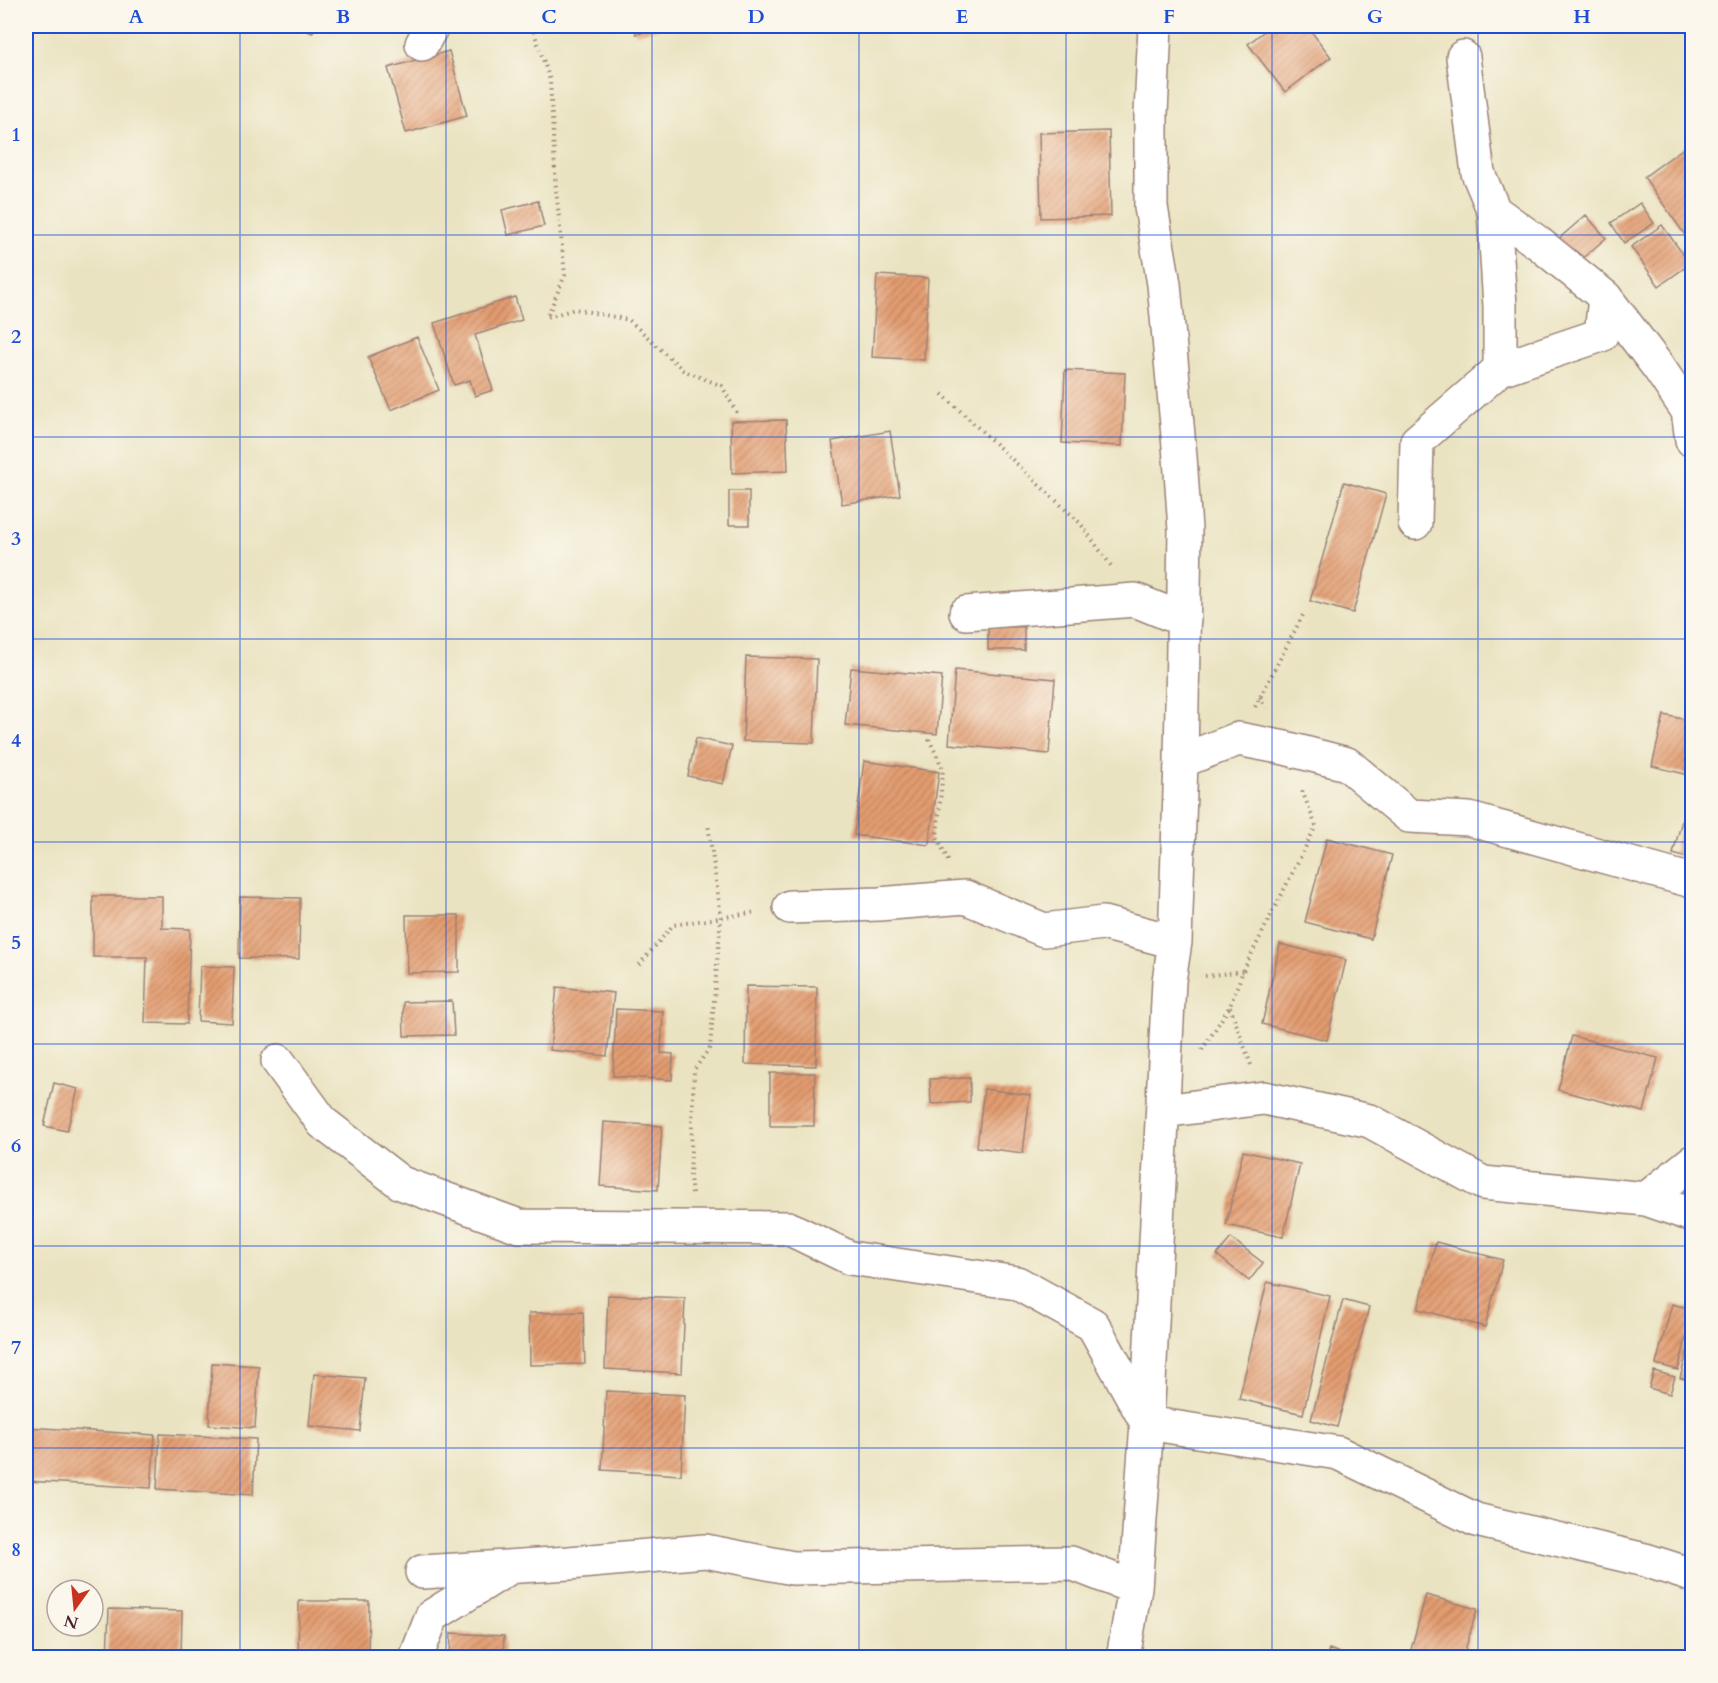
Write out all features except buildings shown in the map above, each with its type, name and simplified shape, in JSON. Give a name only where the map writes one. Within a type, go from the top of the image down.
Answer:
[{"type":"street","points":[[1124,1658],[1135,1588],[1147,1423],[1168,981],[1175,942],[1184,620],[1185,530],[1180,457],[1164,284],[1151,207],[1151,114],[1155,26]]},
{"type":"street","points":[[1463,57],[1478,173],[1494,211],[1500,306],[1500,369]]},
{"type":"street","points":[[1494,211],[1537,242],[1605,297],[1688,411],[1692,440]]},
{"type":"street","points":[[1601,335],[1605,297]]},
{"type":"street","points":[[1415,524],[1417,441],[1500,369],[1601,335],[1644,349]]},
{"type":"street","points":[[966,613],[1135,600],[1184,620]]},
{"type":"street","points":[[1181,761],[1238,739],[1285,748],[1347,764],[1409,816],[1469,819],[1692,881]]},
{"type":"street","points":[[790,907],[879,904],[965,897],[1044,930],[1103,923],[1175,942]]},
{"type":"street","points":[[278,1061],[323,1123],[401,1183],[519,1226],[788,1228],[850,1258],[1017,1283],[1093,1325],[1147,1423]]},
{"type":"street","points":[[1163,1111],[1264,1098],[1370,1121],[1482,1183],[1646,1199],[1692,1215]]},
{"type":"street","points":[[1646,1199],[1692,1162]]},
{"type":"street","points":[[1147,1423],[1338,1453],[1476,1520],[1645,1560],[1692,1575]]},
{"type":"street","points":[[422,1572],[705,1551],[793,1568],[1071,1563],[1135,1588]]},
{"type":"street","points":[[416,1658],[432,1616],[510,1567]]},
{"type":"path","points":[[532,26],[550,80],[556,189],[565,275],[547,317],[575,309],[629,320],[683,370],[722,386],[737,413]]},
{"type":"path","points":[[942,394],[1080,523],[1135,600]]},
{"type":"path","points":[[1238,739],[1303,615]]},
{"type":"path","points":[[1200,1054],[1230,1006],[1243,971],[1316,826],[1285,748],[1260,697]]},
{"type":"path","points":[[929,739],[943,769],[937,836],[965,897]]},
{"type":"path","points":[[696,1227],[690,1178],[694,1070],[710,1048],[721,916],[708,824]]},
{"type":"path","points":[[639,965],[673,925],[790,907]]},
{"type":"path","points":[[1230,1006],[1264,1098]]}]
